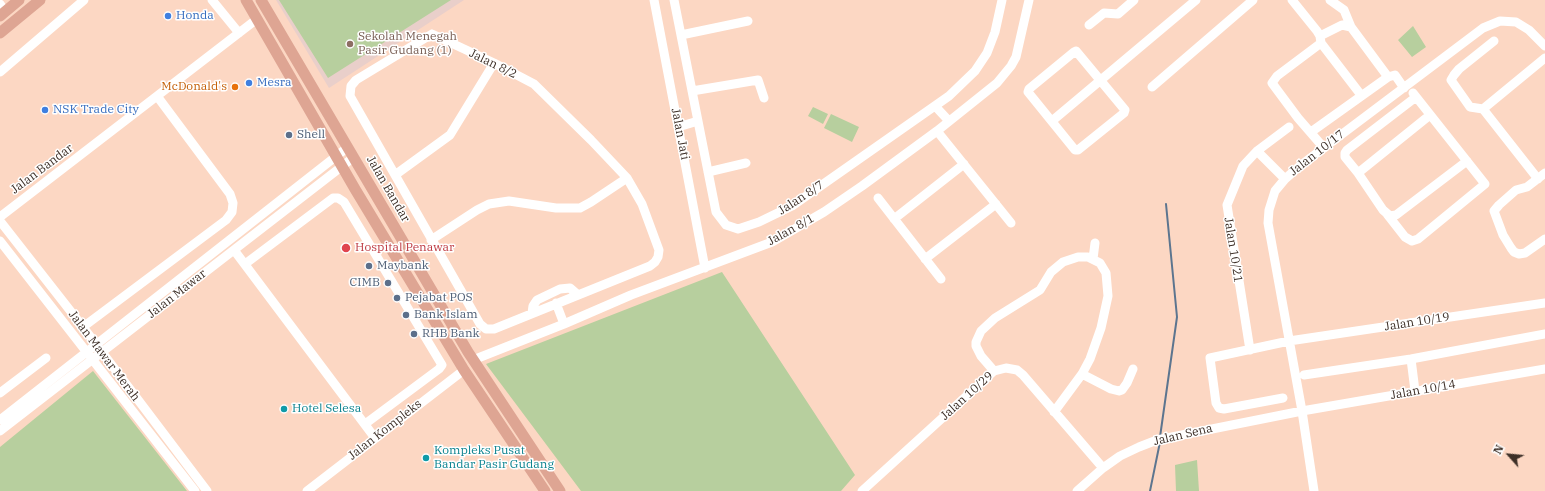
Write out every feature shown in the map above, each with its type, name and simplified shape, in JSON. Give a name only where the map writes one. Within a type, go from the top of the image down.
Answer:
[{"type":"main road","points":[[2,11],[19,0]]},
{"type":"main road","points":[[0,33],[40,0]]},
{"type":"main road","points":[[246,0],[336,156],[464,370],[545,491]]},
{"type":"main road","name":"Jalan Bandar","points":[[261,0],[473,360],[560,491]]},
{"type":"street","points":[[0,72],[84,0]]},
{"type":"street","points":[[212,0],[239,33]]},
{"type":"street","name":"Jalan Jati","points":[[654,0],[705,268]]},
{"type":"street","name":"Jalan 8/7","points":[[674,0],[712,195],[718,216],[726,225],[734,229],[759,222],[792,206],[949,96],[967,80],[982,62],[996,32],[1002,0]]},
{"type":"street","name":"Jalan 8/1","points":[[473,360],[564,324],[631,295],[772,242],[793,231],[862,186],[997,83],[1011,66],[1019,47],[1029,0]]},
{"type":"street","points":[[1089,25],[1104,14],[1118,14],[1134,0]]},
{"type":"street","points":[[1052,121],[1196,0]]},
{"type":"street","points":[[1152,87],[1254,0]]},
{"type":"street","points":[[1292,0],[1361,95]]},
{"type":"street","points":[[1330,0],[1344,10],[1351,27],[1388,77]]},
{"type":"street","name":"Jalan Bandar","points":[[0,217],[257,19]]},
{"type":"street","points":[[681,35],[748,21]]},
{"type":"street","name":"Jalan 10/17","points":[[1314,491],[1302,411],[1268,224],[1269,210],[1273,197],[1285,179],[1483,28],[1500,21],[1516,22],[1529,30],[1545,46]]},
{"type":"street","points":[[1324,148],[1273,85],[1272,81],[1320,39],[1340,25],[1351,27]]},
{"type":"street","name":"Jalan 8/2","points":[[432,34],[494,64],[536,86],[627,178],[642,204],[659,250],[658,257],[650,266],[494,329],[486,329],[467,304],[351,99],[349,90],[354,81],[432,34]]},
{"type":"street","points":[[1494,41],[1459,69],[1451,80],[1470,107],[1483,109],[1541,176],[1527,186],[1512,193],[1496,208],[1494,214],[1511,248],[1519,254],[1525,254],[1545,239]]},
{"type":"street","points":[[1075,51],[1124,109],[1124,113],[1078,150],[1075,150],[1052,121],[1028,93],[1029,89],[1075,51]]},
{"type":"street","points":[[1483,109],[1545,58]]},
{"type":"street","points":[[395,175],[450,135],[494,64]]},
{"type":"street","points":[[1311,132],[1388,77],[1394,75],[1416,97],[1486,184],[1418,238],[1412,241],[1405,237],[1391,214],[1345,157],[1345,153],[1416,97]]},
{"type":"street","points":[[692,91],[758,80],[764,98]]},
{"type":"street","points":[[84,328],[226,220],[232,212],[233,203],[230,194],[157,96]]},
{"type":"street","points":[[936,106],[949,121]]},
{"type":"street","points":[[1358,173],[1430,115]]},
{"type":"street","points":[[678,127],[698,121]]},
{"type":"street","name":"Jalan 10/21","points":[[1250,350],[1227,207],[1243,166],[1257,151],[1289,127]]},
{"type":"street","points":[[937,130],[1012,223]]},
{"type":"street","name":"Jalan Mawar","points":[[0,431],[99,348],[348,147]]},
{"type":"street","points":[[1257,151],[1285,179]]},
{"type":"street","name":"Jalan Mawar","points":[[99,348],[234,250],[354,157]]},
{"type":"street","points":[[1391,214],[1467,161]]},
{"type":"street","points":[[708,172],[746,164]]},
{"type":"street","points":[[894,219],[964,164]]},
{"type":"street","points":[[431,240],[477,210],[490,204],[509,201],[556,208],[580,208],[627,178]]},
{"type":"street","points":[[245,264],[333,198],[338,198],[344,202],[442,365],[439,369],[365,424]]},
{"type":"street","points":[[878,198],[940,279]]},
{"type":"street","points":[[925,259],[996,204]]},
{"type":"street","name":"Jalan Mawar Merah","points":[[0,221],[84,328],[206,491]]},
{"type":"street","name":"Jalan Mawar Merah","points":[[0,242],[195,491]]},
{"type":"street","points":[[1093,259],[1096,243]]},
{"type":"street","points":[[234,250],[375,438]]},
{"type":"street","points":[[994,371],[981,356],[976,346],[978,336],[981,331],[999,316],[1040,290],[1051,272],[1063,262],[1078,257],[1093,259],[1100,263],[1106,273],[1108,296],[1104,318],[1092,353],[1082,374],[1054,412]]},
{"type":"street","points":[[532,313],[532,307],[542,296],[560,289],[570,288],[578,295]]},
{"type":"street","points":[[556,303],[564,324]]},
{"type":"street","name":"Jalan 10/19","points":[[1282,398],[1224,409],[1217,406],[1210,358],[1289,341],[1545,303]]},
{"type":"street","points":[[1304,375],[1545,334]]},
{"type":"street","name":"Jalan Mawar","points":[[0,420],[90,356]]},
{"type":"street","points":[[0,393],[46,358]]},
{"type":"street","points":[[1411,358],[1415,391]]},
{"type":"street","name":"Jalan 10/29","points":[[862,491],[994,371],[997,369],[1006,368],[1017,370],[1103,468]]},
{"type":"street","points":[[1082,374],[1111,389],[1119,391],[1122,390],[1127,383],[1133,369]]},
{"type":"street","name":"Jalan 10/14","points":[[1302,411],[1545,369]]},
{"type":"street","name":"Jalan Kompleks","points":[[307,491],[464,370]]},
{"type":"street","name":"Jalan Sena","points":[[1077,491],[1103,468],[1129,451],[1158,440],[1302,411]]},
{"type":"shaded area","name":"Sekolah Menegah Pasir Gudang (1)","points":[[276,0],[464,0],[329,88]]},
{"type":"green space","name":"Sekolah Menegah Pasir Gudang (1)","points":[[279,0],[451,0],[328,78]]},
{"type":"green space","points":[[1413,26],[1426,47],[1412,57],[1398,40]]},
{"type":"green space","points":[[813,107],[828,114],[823,124],[808,116]]},
{"type":"green space","points":[[831,114],[859,127],[852,142],[824,128]]},
{"type":"green space","points":[[722,272],[855,475],[841,491],[581,491],[486,364]]},
{"type":"green space","points":[[93,371],[187,491],[0,491],[0,447]]},
{"type":"green space","points":[[1197,460],[1199,491],[1176,491],[1175,465]]},
{"type":"waterway","points":[[1160,437],[1177,317],[1166,204]]},
{"type":"waterway","points":[[1150,491],[1160,442]]},
{"type":"place","name":"Honda","points":[[168,16]]},
{"type":"place","name":"Sekolah Menegah Pasir Gudang (1)","points":[[350,44]]},
{"type":"place","name":"Mesra","points":[[249,83]]},
{"type":"place","name":"McDonald's","points":[[235,87]]},
{"type":"place","name":"NSK Trade City","points":[[45,110]]},
{"type":"place","name":"Shell","points":[[289,135]]},
{"type":"place","name":"Hospital Penawar","points":[[346,248]]},
{"type":"place","name":"Maybank","points":[[369,266]]},
{"type":"place","name":"CIMB","points":[[388,283]]},
{"type":"place","name":"Pejabat POS","points":[[397,298]]},
{"type":"place","name":"Bank Islam","points":[[406,315]]},
{"type":"place","name":"RHB Bank","points":[[414,334]]},
{"type":"place","name":"Hotel Selesa","points":[[284,409]]},
{"type":"place","name":"Kompleks Pusat Bandar Pasir Gudang","points":[[426,458]]}]
